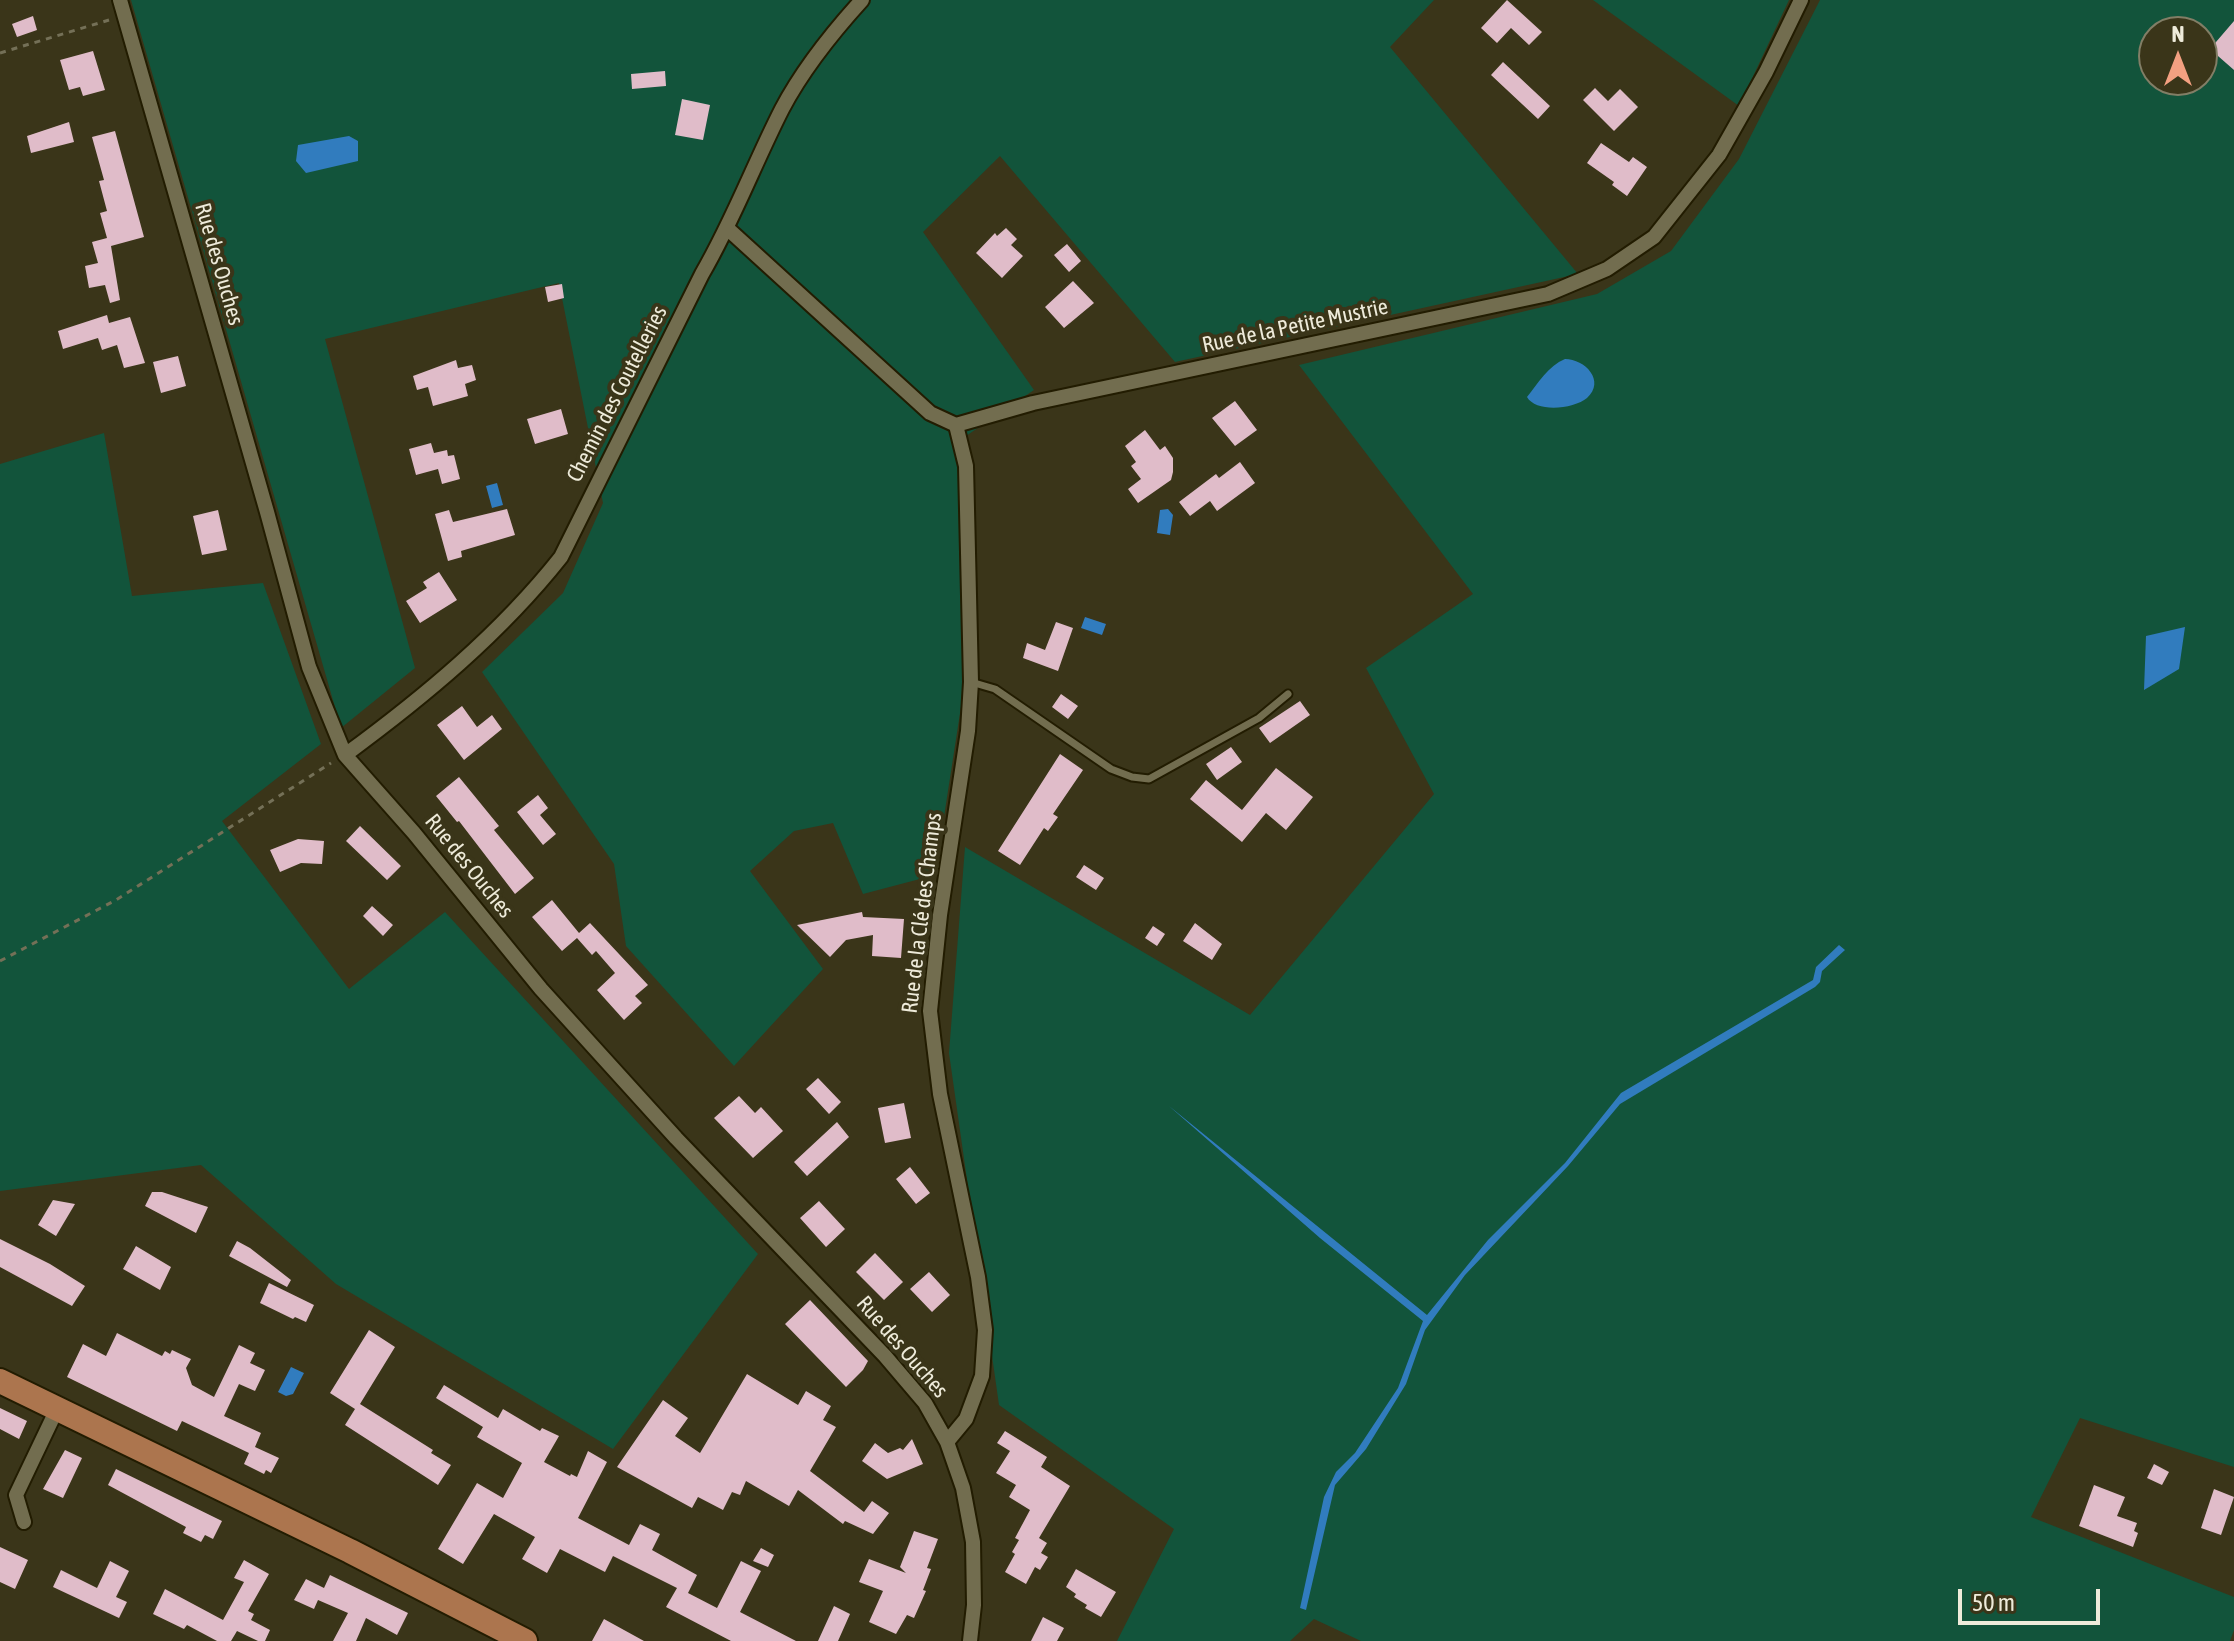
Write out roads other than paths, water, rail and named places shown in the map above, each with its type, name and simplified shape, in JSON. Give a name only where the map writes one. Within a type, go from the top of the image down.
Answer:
[{"type":"main road","points":[[0,1381],[350,1551],[525,1641]]},
{"type":"street","name":"Rue des Ouches","points":[[120,0],[309,667],[345,755],[552,1000],[676,1138],[885,1356],[925,1403],[947,1442],[963,1488],[973,1542],[974,1605],[970,1641]]},
{"type":"street","name":"Chemin des Coutelleries","points":[[345,755],[481,645],[561,557],[702,274],[728,229],[744,186],[784,107],[822,48],[862,0]]},
{"type":"street","name":"Rue de la Petite Mustrie","points":[[956,425],[1033,403],[1548,294],[1607,269],[1654,237],[1719,155],[1766,72],[1801,0]]},
{"type":"street","points":[[728,229],[930,413],[956,425]]},
{"type":"street","name":"Rue de la Clé des Champs","points":[[947,1442],[966,1419],[982,1376],[985,1330],[978,1277],[940,1094],[930,1011],[940,915],[968,731],[971,682],[966,466],[956,425]]},
{"type":"street","points":[[24,1522],[16,1495],[57,1409]]},
{"type":"lane","points":[[971,682],[995,689],[1111,769],[1149,779],[1259,718],[1288,694]]},
{"type":"water","points":[[349,136],[358,141],[358,161],[306,173],[296,161],[298,145]]},
{"type":"water","points":[[1565,359],[1580,363],[1591,372],[1594,385],[1587,398],[1556,408],[1532,402],[1527,397],[1539,381],[1553,366]]},
{"type":"water","points":[[497,483],[503,505],[492,508],[486,486]]},
{"type":"water","points":[[1168,509],[1173,515],[1170,535],[1157,533],[1160,510]]},
{"type":"water","points":[[1085,617],[1106,624],[1102,635],[1081,628]]},
{"type":"water","points":[[2185,627],[2179,669],[2144,690],[2146,636]]},
{"type":"water","points":[[1839,945],[1845,950],[1822,971],[1820,982],[1815,987],[1620,1104],[1568,1166],[1465,1275],[1425,1330],[1406,1384],[1366,1449],[1335,1485],[1306,1610],[1300,1608],[1324,1497],[1336,1472],[1355,1453],[1398,1388],[1423,1321],[1320,1238],[1169,1106],[1427,1315],[1488,1240],[1565,1163],[1621,1093],[1813,980],[1816,967]]},
{"type":"water","points":[[291,1367],[304,1373],[293,1394],[286,1396],[278,1392]]}]
